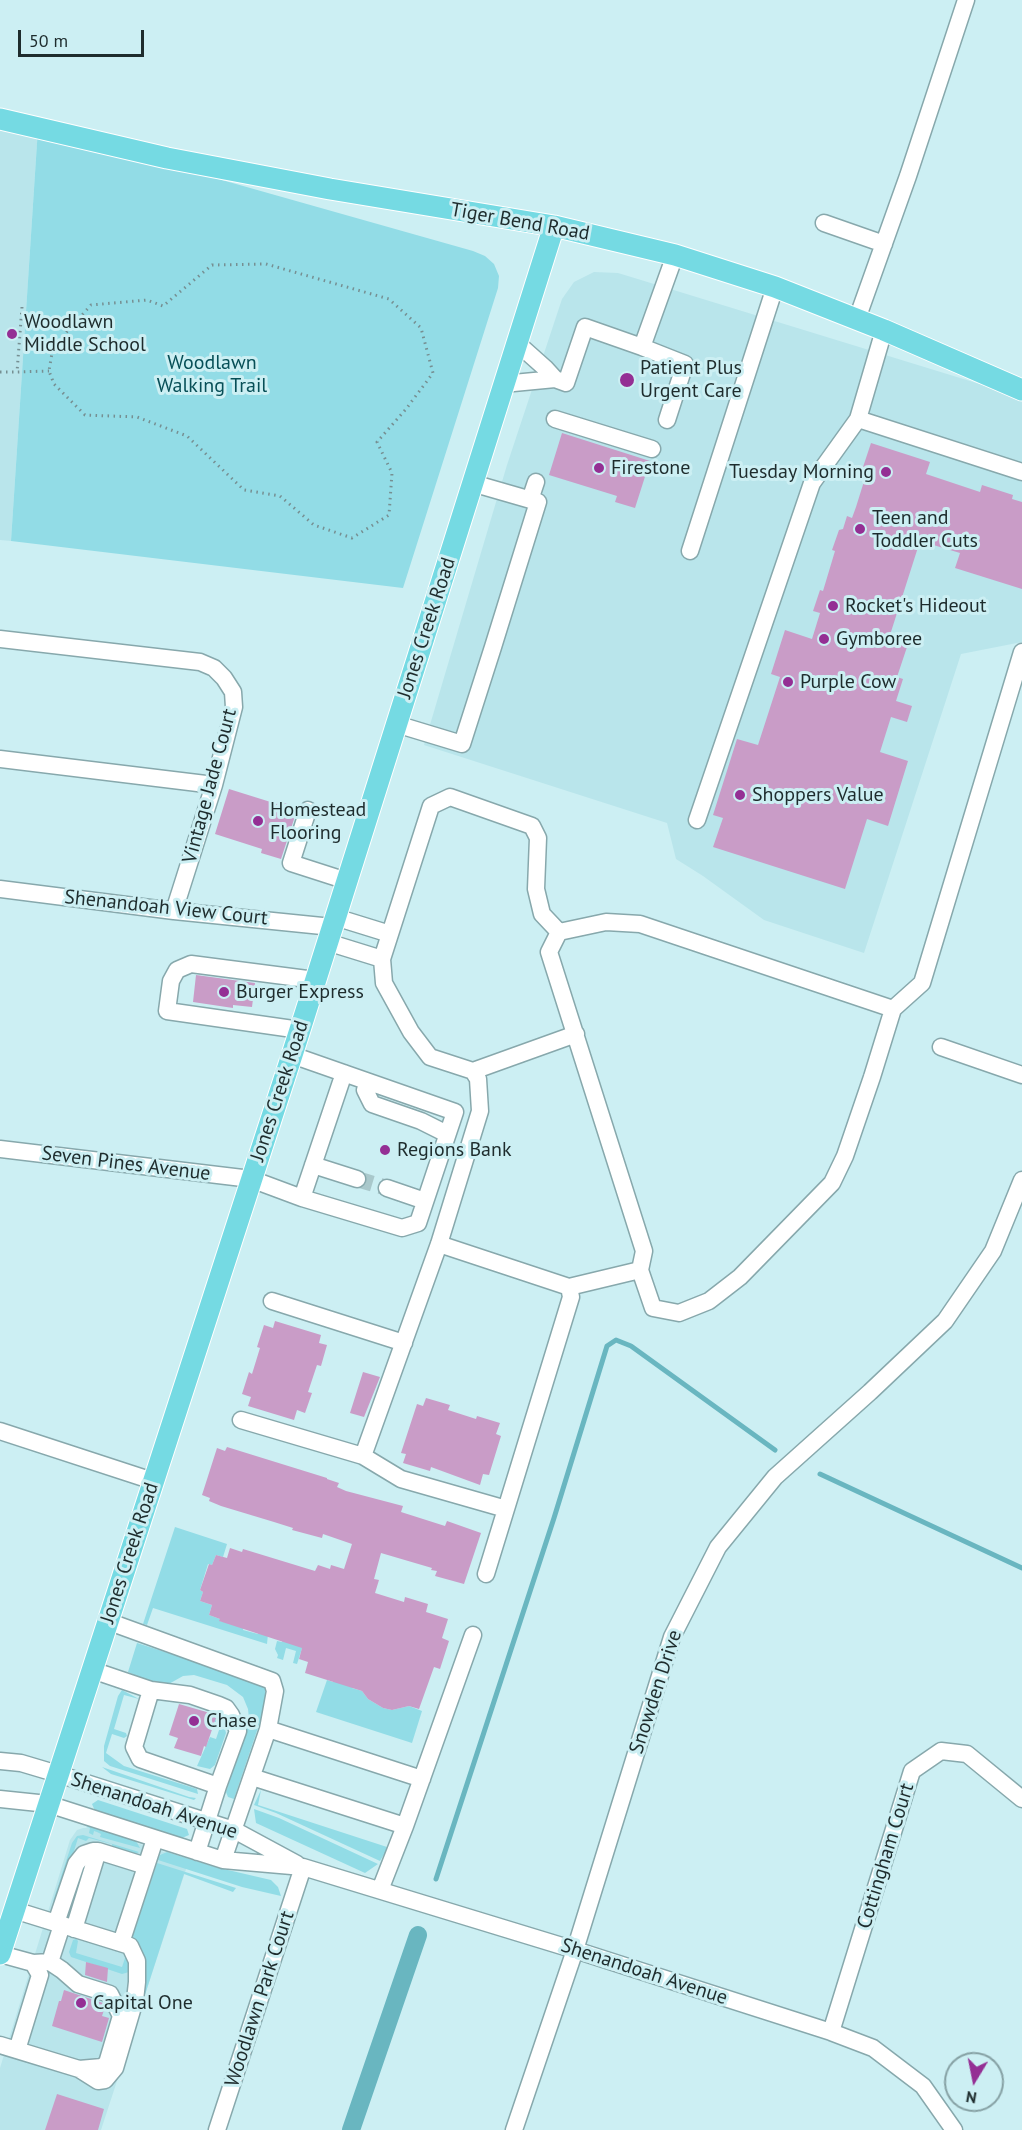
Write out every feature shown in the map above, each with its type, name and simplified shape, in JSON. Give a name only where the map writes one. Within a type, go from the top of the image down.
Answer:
[{"type":"main road","name":"Tiger Bend Road","points":[[0,118],[202,165],[554,226],[675,255],[775,287],[884,330],[1022,390]]},
{"type":"main road","name":"Jones Creek Road","points":[[1,1950],[292,1055],[554,226]]},
{"type":"street","points":[[857,319],[966,0]]},
{"type":"street","points":[[824,223],[884,244]]},
{"type":"street","points":[[642,347],[675,255]]},
{"type":"street","points":[[690,551],[775,287]]},
{"type":"street","points":[[503,384],[555,379],[566,383],[585,327],[685,364],[668,420]]},
{"type":"street","points":[[697,820],[812,483],[858,419],[884,330]]},
{"type":"street","points":[[516,343],[555,379]]},
{"type":"street","points":[[555,419],[651,449]]},
{"type":"street","points":[[858,419],[1022,472]]},
{"type":"street","points":[[530,500],[536,482]]},
{"type":"street","points":[[396,724],[462,744],[538,502],[472,483]]},
{"type":"street","name":"Vintage Jade Court","points":[[0,639],[200,662],[214,668],[233,692],[234,707],[214,785],[174,911]]},
{"type":"street","points":[[559,932],[549,952],[644,1251],[640,1270],[653,1308],[679,1313],[709,1301],[740,1277],[832,1183],[845,1156],[893,1009],[922,983],[1022,652]]},
{"type":"street","points":[[0,759],[214,785]]},
{"type":"street","points":[[559,932],[542,914],[536,889],[538,838],[532,826],[450,797],[431,806],[382,959],[384,983],[411,1032],[430,1057],[473,1071],[576,1034]]},
{"type":"street","points":[[308,810],[291,863],[346,881]]},
{"type":"street","name":"Shenandoah View Court","points":[[0,889],[332,929]]},
{"type":"street","points":[[559,932],[606,922],[640,924],[893,1009]]},
{"type":"street","points":[[332,929],[390,934]]},
{"type":"street","points":[[332,929],[382,959]]},
{"type":"street","points":[[300,1030],[167,1011],[171,981],[177,970],[191,963],[315,980]]},
{"type":"street","points":[[941,1047],[1022,1075]]},
{"type":"street","points":[[292,1055],[455,1112],[425,1202],[387,1188]]},
{"type":"street","points":[[363,1456],[439,1244],[480,1111],[478,1079],[473,1071]]},
{"type":"street","points":[[302,1198],[344,1073]]},
{"type":"street","points":[[368,1082],[365,1090],[372,1104],[421,1121],[447,1134]]},
{"type":"street","name":"Seven Pines Avenue","points":[[0,1149],[251,1179],[302,1198],[402,1228],[418,1223],[425,1202]]},
{"type":"street","points":[[313,1165],[357,1179]]},
{"type":"street","name":"Snowden Drive","points":[[514,2130],[575,1950],[672,1637],[718,1546],[775,1477],[945,1321],[993,1251],[1022,1180]]},
{"type":"street","points":[[439,1244],[569,1287],[640,1270]]},
{"type":"street","points":[[486,1574],[572,1297],[569,1287]]},
{"type":"street","points":[[273,1301],[404,1343]]},
{"type":"street","points":[[241,1420],[363,1456],[401,1479],[506,1509]]},
{"type":"street","points":[[0,1431],[153,1481]]},
{"type":"street","points":[[0,1441],[25,1440]]},
{"type":"street","points":[[108,1622],[272,1681],[275,1691],[268,1729],[223,1860]]},
{"type":"street","points":[[380,1890],[473,1635]]},
{"type":"street","points":[[92,1670],[151,1690],[190,1695],[219,1704],[231,1715],[238,1731],[197,1852]]},
{"type":"street","points":[[151,1690],[134,1747],[137,1756],[142,1761],[218,1786]]},
{"type":"street","points":[[268,1729],[422,1779]]},
{"type":"street","name":"Cottingham Court","points":[[831,2032],[912,1771],[941,1752],[968,1754],[1022,1799]]},
{"type":"street","name":"Shenandoah Avenue","points":[[0,1761],[21,1763],[207,1821],[234,1830],[303,1867],[575,1950],[831,2032],[873,2048],[923,2086],[954,2130]]},
{"type":"street","points":[[252,1777],[405,1826]]},
{"type":"street","name":"Shenandoah Avenue","points":[[0,1799],[48,1804],[223,1860],[303,1867]]},
{"type":"street","points":[[121,1943],[155,1839]]},
{"type":"street","points":[[17,2050],[39,1979],[41,1963],[64,1926],[98,1851],[146,1866]]},
{"type":"street","name":"Woodlawn Park Court","points":[[218,2130],[303,1867]]},
{"type":"street","points":[[0,2045],[79,2069],[98,2081],[105,2080],[115,2068],[135,2000],[137,1982],[137,1961],[130,1946],[14,1910]]},
{"type":"street","points":[[1,1950],[62,1970],[78,1984],[110,1994],[121,2016],[107,2063],[102,2067],[79,2069]]},
{"type":"path","points":[[266,264],[390,298],[422,328],[433,374],[377,442],[392,473],[389,514],[352,538],[314,525],[280,496],[244,490],[187,436],[137,417],[85,415],[54,384],[49,371],[53,346],[91,305],[147,300],[163,306],[212,265],[266,264]]},
{"type":"path","points":[[17,372],[22,307]]},
{"type":"path","points":[[0,372],[49,371]]},
{"type":"shaded area","name":"Woodlawn Middle School","points":[[0,119],[38,128],[11,541],[0,540]]},
{"type":"shaded area","points":[[594,272],[618,273],[1022,397],[1022,642],[961,654],[864,953],[764,920],[676,859],[667,823],[424,745],[507,465],[562,299],[574,282]]},
{"type":"shaded area","points":[[90,1828],[189,1860],[101,2130],[0,2130],[0,2068],[70,1840],[77,1830]]},
{"type":"green space","name":"Woodlawn Walking Trail","points":[[38,128],[473,251],[485,256],[494,264],[499,276],[498,288],[403,588],[11,541]]},
{"type":"green space","points":[[175,1527],[227,1544],[223,1557],[216,1555],[212,1565],[208,1564],[200,1590],[203,1592],[200,1601],[212,1605],[209,1615],[220,1621],[244,1627],[243,1630],[268,1634],[267,1644],[153,1608],[147,1625],[143,1624]]},
{"type":"green space","points":[[306,1636],[297,1664],[293,1663],[296,1651],[286,1648],[283,1660],[277,1658],[275,1649],[277,1641],[282,1642],[283,1639]]},
{"type":"green space","points":[[137,1643],[252,1680],[265,1688],[266,1704],[234,1799],[228,1797],[226,1792],[249,1718],[243,1697],[227,1685],[194,1675],[183,1676],[167,1685],[157,1685],[128,1672]]},
{"type":"green space","points":[[335,1677],[353,1683],[352,1688],[362,1691],[368,1699],[383,1708],[392,1710],[409,1706],[422,1711],[412,1743],[316,1712],[327,1680],[333,1682]]},
{"type":"green space","points":[[122,1690],[139,1699],[124,1695],[114,1729],[126,1733],[127,1736],[124,1738],[112,1734],[106,1753],[124,1766],[197,1789],[198,1794],[110,1766],[104,1761],[104,1746],[118,1696]]},
{"type":"green space","points":[[216,1716],[223,1722],[226,1733],[215,1765],[210,1769],[197,1766],[210,1737],[216,1739],[221,1724],[215,1722]]},
{"type":"green space","points":[[102,1767],[196,1798],[194,1800],[111,1774]]},
{"type":"green space","points":[[261,1790],[258,1805],[387,1847],[386,1851],[380,1861],[254,1805]]},
{"type":"green space","points":[[98,1800],[187,1829],[189,1835],[182,1838],[95,1811],[92,1804]]},
{"type":"green space","points":[[254,1809],[279,1818],[378,1864],[365,1873],[256,1823]]},
{"type":"green space","points":[[88,1826],[136,1841],[140,1848],[100,1837],[101,1834],[94,1831],[93,1835],[89,1833],[90,1828],[86,1827]]},
{"type":"green space","points":[[83,1835],[139,1852],[133,1855],[113,1849],[112,1844],[89,1838],[86,1841],[78,1838],[60,1896],[53,1901],[72,1843],[77,1836]]},
{"type":"green space","points":[[167,1852],[215,1867],[271,1880],[278,1887],[281,1896],[242,1887],[158,1860],[160,1855]]},
{"type":"green space","points":[[157,1863],[236,1888],[233,1892],[184,1874],[140,2010],[133,1935]]},
{"type":"green space","points":[[73,1940],[78,1941],[76,1953],[122,1967],[125,1958],[129,1957],[129,1972],[122,1974],[71,1957],[69,1952]]},
{"type":"building","name":"Firestone","points":[[562,433],[650,461],[635,508],[615,502],[617,496],[549,475]]},
{"type":"building","points":[[871,443],[930,462],[926,474],[980,492],[982,485],[1013,495],[1012,499],[1022,502],[1022,589],[955,568],[960,553],[920,541],[890,635],[909,641],[897,677],[903,679],[896,701],[912,706],[907,722],[891,717],[880,752],[908,761],[888,826],[867,819],[845,889],[713,847],[723,818],[713,815],[737,739],[758,745],[780,677],[771,674],[785,630],[812,639],[820,613],[813,611],[820,590],[823,591],[839,530],[843,529],[847,516],[852,518],[856,507],[866,475],[861,473]]},
{"type":"building","name":"Homestead Flooring","points":[[229,789],[277,804],[278,801],[298,807],[281,859],[261,853],[262,849],[215,834]]},
{"type":"building","name":"Burger Express","points":[[196,975],[255,983],[252,1007],[233,1005],[233,1008],[193,1002]]},
{"type":"building","points":[[275,1321],[321,1335],[319,1343],[327,1345],[321,1366],[317,1365],[308,1392],[312,1393],[305,1413],[297,1410],[294,1420],[248,1406],[251,1397],[242,1394],[249,1372],[252,1374],[264,1325],[273,1328]]},
{"type":"building","points":[[363,1372],[380,1377],[364,1417],[350,1413]]},
{"type":"building","points":[[426,1398],[450,1405],[448,1410],[476,1419],[477,1416],[500,1423],[496,1434],[501,1436],[489,1475],[483,1474],[480,1485],[431,1467],[430,1471],[403,1463],[406,1454],[401,1453],[417,1404],[423,1406]]},
{"type":"building","points":[[227,1447],[327,1478],[339,1483],[337,1487],[346,1491],[403,1506],[401,1512],[445,1526],[447,1521],[481,1533],[464,1584],[435,1576],[437,1571],[431,1570],[432,1568],[381,1553],[374,1579],[379,1580],[375,1593],[404,1602],[405,1597],[428,1604],[426,1612],[448,1619],[442,1638],[449,1641],[440,1669],[434,1667],[419,1709],[409,1706],[392,1710],[383,1708],[368,1699],[362,1691],[305,1673],[308,1662],[299,1659],[302,1648],[219,1621],[220,1619],[209,1615],[212,1605],[200,1601],[203,1592],[200,1590],[209,1564],[212,1565],[216,1555],[227,1558],[230,1548],[242,1552],[243,1549],[315,1571],[318,1565],[330,1569],[331,1565],[344,1569],[352,1544],[323,1534],[322,1538],[292,1530],[293,1528],[209,1501],[210,1498],[202,1495],[217,1448],[225,1451]]},
{"type":"building","name":"Chase","points":[[179,1704],[217,1715],[201,1756],[174,1748],[178,1738],[169,1735]]},
{"type":"building","points":[[86,1962],[108,1968],[107,1982],[85,1975]]},
{"type":"building","name":"Capital One","points":[[64,1990],[103,2003],[105,2007],[102,2016],[109,2018],[102,2042],[52,2026]]},
{"type":"building","points":[[57,2094],[104,2109],[98,2130],[45,2130]]},
{"type":"waterway","points":[[436,1879],[554,1518],[607,1346],[616,1340],[631,1346],[775,1450]]},
{"type":"waterway","points":[[820,1474],[1022,1568]]},
{"type":"waterway","points":[[351,2130],[418,1935]]},
{"type":"tunnel","points":[[357,1179],[387,1188]]},
{"type":"place","name":"Woodlawn Middle School","points":[[12,334]]},
{"type":"place","name":"Patient Plus Urgent Care","points":[[627,380]]},
{"type":"place","name":"Firestone","points":[[599,468]]},
{"type":"place","name":"Tuesday Morning","points":[[886,472]]},
{"type":"place","name":"Teen and Toddler Cuts","points":[[860,529]]},
{"type":"place","name":"Rocket's Hideout","points":[[833,606]]},
{"type":"place","name":"Gymboree","points":[[824,639]]},
{"type":"place","name":"Purple Cow","points":[[788,682]]},
{"type":"place","name":"Shoppers Value","points":[[740,795]]},
{"type":"place","name":"Homestead Flooring","points":[[258,821]]},
{"type":"place","name":"Burger Express","points":[[224,992]]},
{"type":"place","name":"Regions Bank","points":[[385,1150]]},
{"type":"place","name":"Chase","points":[[194,1721]]},
{"type":"place","name":"Capital One","points":[[81,2003]]}]
